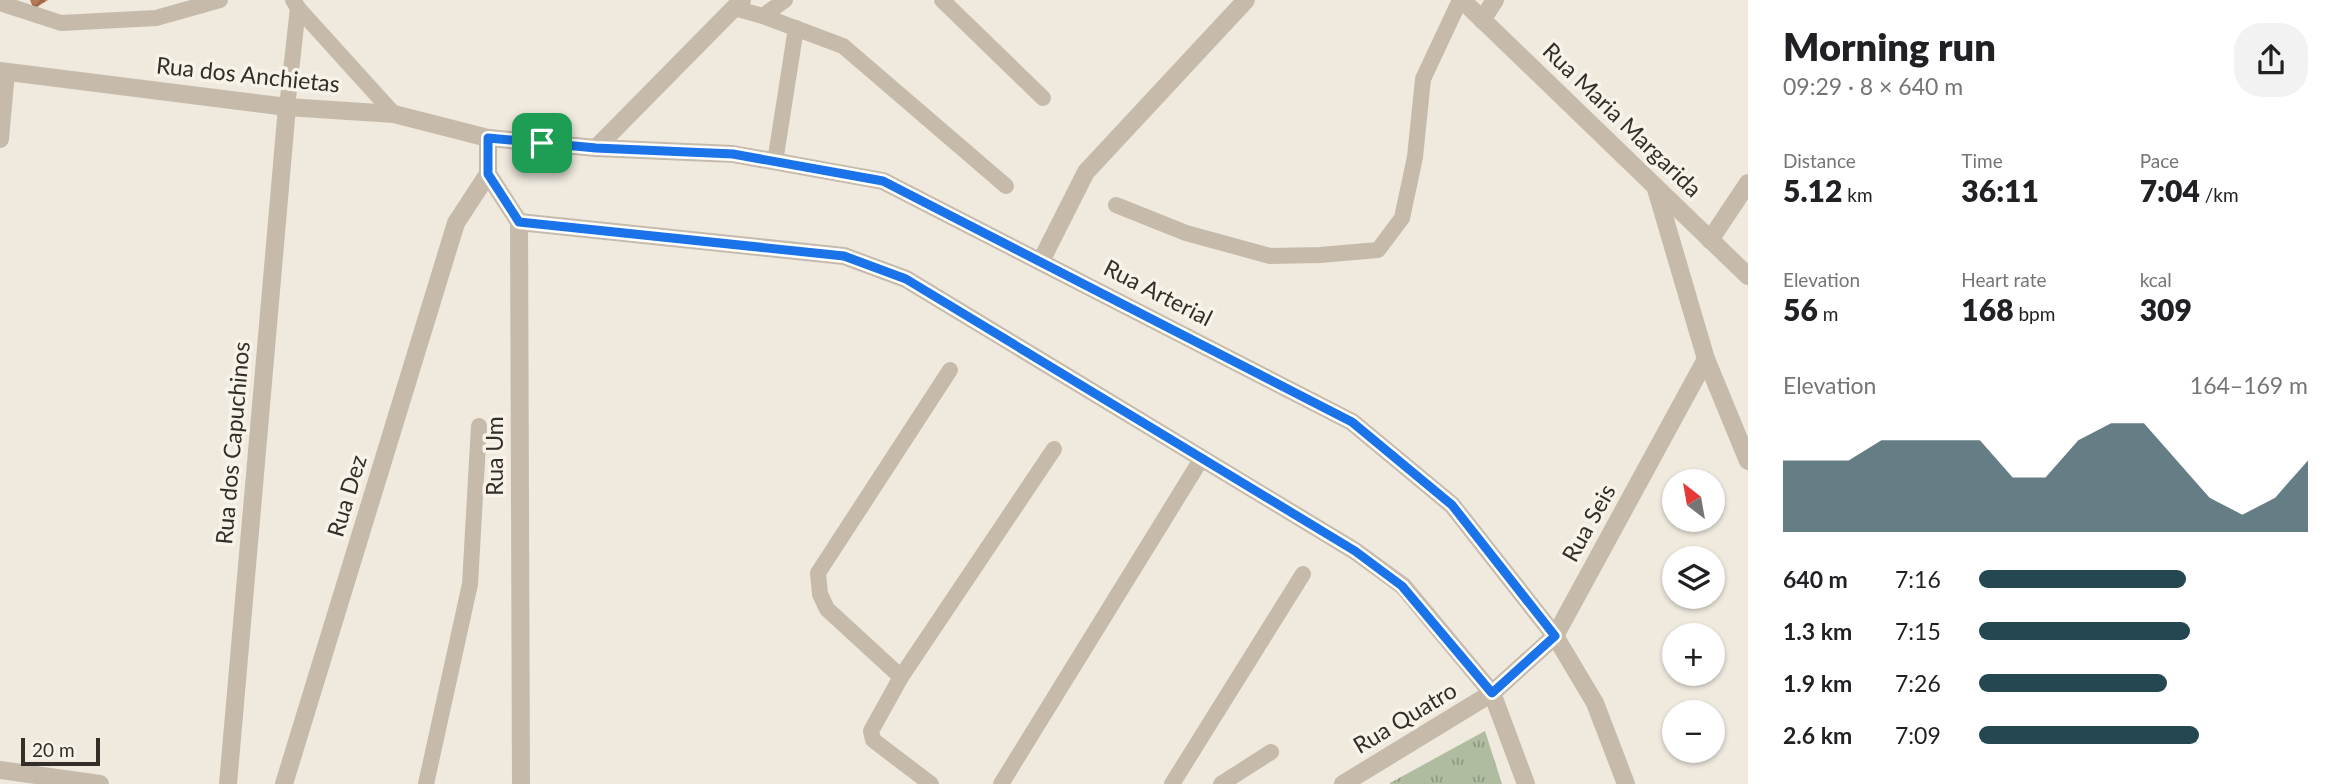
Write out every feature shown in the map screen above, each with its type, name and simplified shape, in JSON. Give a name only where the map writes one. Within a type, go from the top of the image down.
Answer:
[{"type":"street","points":[[1041,261],[1086,172],[1246,0]]},
{"type":"street","name":"Rua Maria Margarida","points":[[1461,0],[1748,276]]},
{"type":"street","points":[[1482,20],[1495,0]]},
{"type":"street","points":[[596,148],[738,4]]},
{"type":"street","points":[[0,139],[3,72]]},
{"type":"street","name":"Rua dos Anchietas","points":[[3,72],[287,107],[394,114],[488,138]]},
{"type":"street","name":"Rua dos Capuchinos","points":[[229,784],[287,107]]},
{"type":"street","points":[[488,138],[488,174],[519,222],[844,256],[906,279],[1355,551],[1402,586],[1492,693],[1525,784]]},
{"type":"street","name":"Rua Arterial","points":[[488,138],[596,148],[733,154],[883,181],[1352,422],[1452,505],[1555,636],[1595,704],[1626,784]]},
{"type":"street","name":"Rua Dez","points":[[284,784],[456,223],[488,174]]},
{"type":"street","points":[[1710,240],[1748,183]]},
{"type":"street","points":[[1656,187],[1706,359],[1748,461]]},
{"type":"street","name":"Rua Um","points":[[519,222],[521,784]]},
{"type":"street","name":"Rua Seis","points":[[1492,693],[1555,636],[1706,359]]},
{"type":"street","name":"Rua Quatro","points":[[1351,782],[1492,693]]},
{"type":"street","points":[[0,770],[100,784]]},
{"type":"lane","points":[[0,3],[61,23],[156,18],[220,0]]},
{"type":"lane","points":[[763,16],[785,0]]},
{"type":"lane","points":[[942,0],[1043,97]]},
{"type":"lane","points":[[1116,205],[1186,233],[1270,256],[1320,256],[1378,250],[1402,218],[1415,157],[1423,79],[1461,0]]},
{"type":"lane","points":[[287,107],[295,4]]},
{"type":"lane","points":[[295,4],[394,114]]},
{"type":"lane","points":[[738,4],[843,46],[1006,186]]},
{"type":"lane","points":[[775,162],[796,27]]},
{"type":"lane","points":[[901,677],[827,609],[820,594],[818,573],[950,370]]},
{"type":"lane","points":[[426,784],[470,584],[479,426]]},
{"type":"lane","points":[[931,784],[873,740],[871,731],[901,677],[1054,449]]},
{"type":"lane","points":[[1001,784],[1202,458]]},
{"type":"lane","points":[[1172,784],[1303,574]]},
{"type":"lane","points":[[1221,784],[1271,752]]},
{"type":"green space","points":[[1485,731],[1502,784],[1390,784],[1390,783]]},
{"type":"building","points":[[30,0],[48,0],[34,9]]},
{"type":"route","points":[[488,138],[542,143],[733,154],[883,181],[1352,422],[1452,505],[1555,636],[1492,693],[1402,586],[1355,551],[906,279],[844,256],[519,222],[488,174],[488,138]]}]
